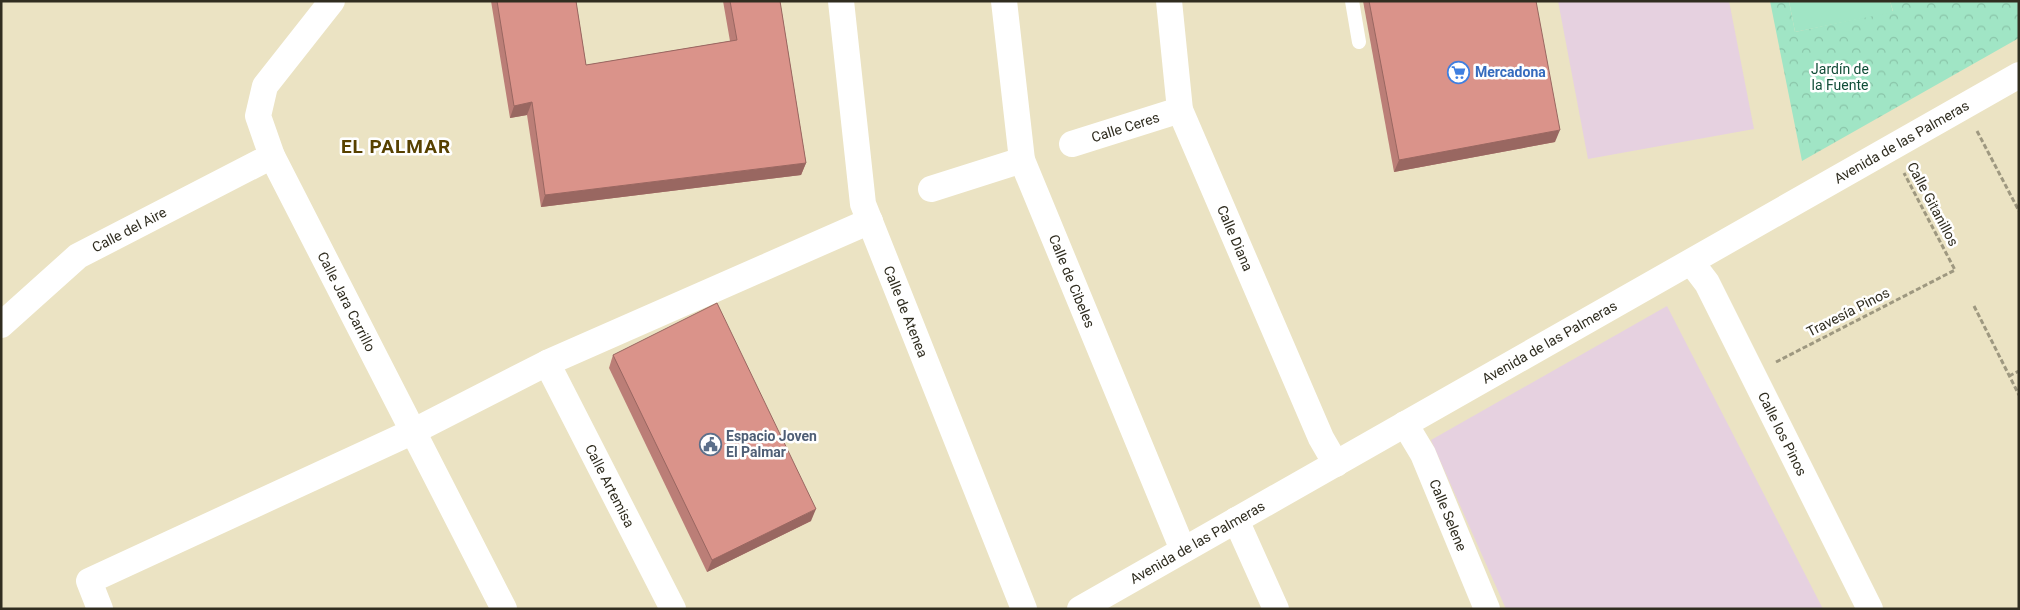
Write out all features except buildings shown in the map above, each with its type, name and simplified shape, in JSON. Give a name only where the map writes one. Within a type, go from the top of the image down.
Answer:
[{"type":"street","name":"Calle Jara Carrillo","points":[[332,1],[265,86],[258,116],[272,156],[504,609]]},
{"type":"street","name":"Calle de Atenea","points":[[841,1],[863,204],[1024,609]]},
{"type":"street","name":"Calle de Cibeles","points":[[1004,1],[1022,160],[1183,550]]},
{"type":"street","name":"Calle Diana","points":[[1169,1],[1180,110],[1321,438],[1336,464]]},
{"type":"street","name":"Avenida de las Palmeras","points":[[1090,606],[1183,550],[2019,75]]},
{"type":"street","name":"Calle Ceres","points":[[1072,144],[1180,110]]},
{"type":"street","name":"Calle del Aire","points":[[1,325],[78,256],[272,156]]},
{"type":"street","points":[[931,189],[1022,160]]},
{"type":"street","points":[[100,609],[89,582],[414,431],[547,363],[870,221]]},
{"type":"street","name":"Calle los Pinos","points":[[1691,262],[1707,283],[1751,375],[1870,609]]},
{"type":"street","name":"Calle Artemisa","points":[[547,363],[673,609]]},
{"type":"street","name":"Calle Selene","points":[[1405,424],[1422,454],[1486,609]]},
{"type":"street","points":[[1236,520],[1276,609]]},
{"type":"lane","points":[[1352,1],[1359,42]]},
{"type":"path","points":[[1964,106],[2019,211]]},
{"type":"path","name":"Calle Gitanillos","points":[[1891,148],[1955,270]]},
{"type":"path","name":"Travesía Pinos","points":[[1751,375],[1955,270]]},
{"type":"path","points":[[1974,306],[2019,395]]},
{"type":"path","points":[[2009,376],[2019,371]]},
{"type":"shaded area","points":[[1558,1],[1729,1],[1754,129],[1588,159]]},
{"type":"shaded area","points":[[1667,306],[1823,609],[1506,609],[1431,440]]},
{"type":"green space","name":"Jardín de la Fuente","points":[[1770,1],[1789,1],[1795,32],[1893,11],[1890,1],[2019,1],[2019,38],[1802,161]]},
{"type":"green space","points":[[1789,1],[1890,1],[1893,12],[1795,32]]},
{"type":"place","name":"Mercadona","points":[[1459,72]]},
{"type":"place","name":"Espacio Joven El Palmar","points":[[710,444]]},
{"type":"district","name":"EL PALMAR","points":[[396,146]]}]
